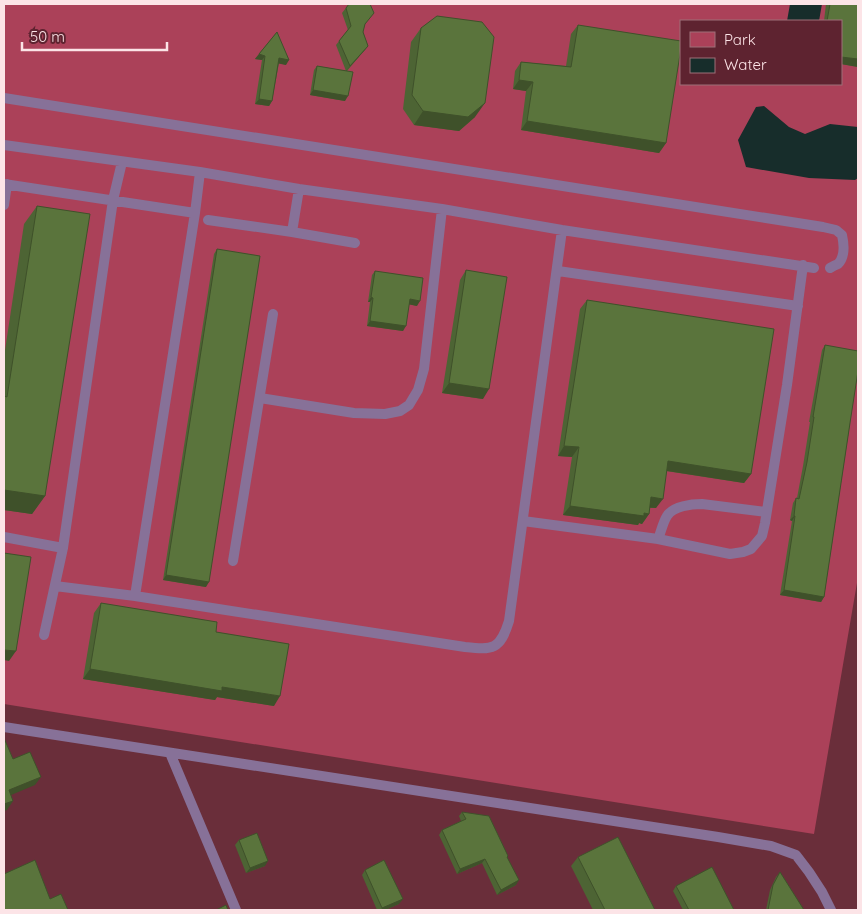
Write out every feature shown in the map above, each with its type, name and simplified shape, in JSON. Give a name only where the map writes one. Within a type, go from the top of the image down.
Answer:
[{"type":"lane","points":[[4,98],[823,226],[836,230],[842,235],[844,244],[842,256],[838,263],[830,268]]},
{"type":"lane","points":[[4,145],[200,172],[299,189],[814,268]]},
{"type":"lane","points":[[44,635],[63,548],[113,200],[122,162]]},
{"type":"lane","points":[[135,596],[196,213],[200,172]]},
{"type":"lane","points":[[4,205],[5,184],[196,213]]},
{"type":"lane","points":[[292,232],[299,189]]},
{"type":"lane","points":[[260,398],[354,413],[385,414],[400,411],[409,405],[418,390],[424,369],[442,210]]},
{"type":"lane","points":[[208,220],[355,243]]},
{"type":"lane","points":[[55,586],[135,596],[465,647],[490,648],[497,644],[510,621],[562,230]]},
{"type":"lane","points":[[523,521],[658,539],[730,554],[751,549],[762,536],[786,394],[803,266]]},
{"type":"lane","points":[[558,271],[798,306]]},
{"type":"lane","points":[[234,561],[273,314]]},
{"type":"lane","points":[[658,539],[668,514],[692,504],[766,512]]},
{"type":"lane","points":[[4,537],[63,548]]},
{"type":"lane","points":[[4,727],[770,846],[796,855],[822,892],[831,910]]},
{"type":"lane","points":[[170,753],[236,910]]},
{"type":"green space","points":[[4,4],[858,4],[858,577],[814,834],[4,704]]},
{"type":"water","points":[[790,4],[822,4],[819,20],[787,20]]},
{"type":"water","points":[[764,106],[789,127],[805,134],[830,124],[858,127],[858,178],[855,180],[809,178],[746,167],[738,140],[756,107]]},
{"type":"building","points":[[349,4],[370,4],[374,13],[365,24],[363,32],[368,46],[350,66],[339,41],[351,26],[346,8]]},
{"type":"building","points":[[830,4],[858,4],[858,59],[842,57],[842,20],[827,20]]},
{"type":"building","points":[[437,16],[482,22],[494,37],[485,103],[468,117],[423,111],[412,95],[421,28]]},
{"type":"building","points":[[578,25],[680,41],[680,54],[666,143],[527,121],[533,82],[519,80],[521,62],[571,67]]},
{"type":"building","points":[[277,32],[289,60],[279,58],[272,101],[259,99],[265,56],[259,54]]},
{"type":"building","points":[[317,66],[353,72],[348,96],[313,90]]},
{"type":"building","points":[[37,206],[90,214],[45,496],[4,490],[4,396],[7,397]]},
{"type":"building","points":[[217,249],[260,256],[209,582],[166,575]]},
{"type":"building","points":[[466,270],[507,277],[489,389],[449,383]]},
{"type":"building","points":[[375,271],[423,278],[420,301],[410,299],[406,326],[370,321]]},
{"type":"building","points":[[587,300],[774,329],[751,474],[668,461],[663,499],[651,497],[649,514],[644,513],[644,516],[570,506],[579,447],[564,446]]},
{"type":"building","points":[[825,345],[858,351],[858,371],[824,597],[784,590],[796,498],[799,499],[807,462]]},
{"type":"building","points":[[4,553],[31,557],[16,651],[4,650]]},
{"type":"building","points":[[101,603],[217,622],[216,632],[289,644],[280,696],[222,687],[222,691],[90,669]]},
{"type":"building","points":[[4,738],[13,759],[30,752],[41,777],[9,790],[13,801],[4,804]]},
{"type":"building","points":[[462,812],[489,816],[519,880],[501,890],[485,859],[460,869],[442,830],[466,819]]},
{"type":"building","points":[[257,833],[268,861],[250,868],[239,840]]},
{"type":"building","points":[[618,837],[655,910],[605,910],[578,857]]},
{"type":"building","points":[[35,860],[50,899],[61,894],[68,910],[4,910],[4,874]]},
{"type":"building","points":[[384,860],[403,899],[382,908],[365,870]]},
{"type":"building","points":[[712,867],[734,910],[689,910],[676,886]]},
{"type":"building","points":[[780,872],[804,910],[768,910],[773,885]]},
{"type":"building","points":[[226,905],[228,910],[216,910]]}]
